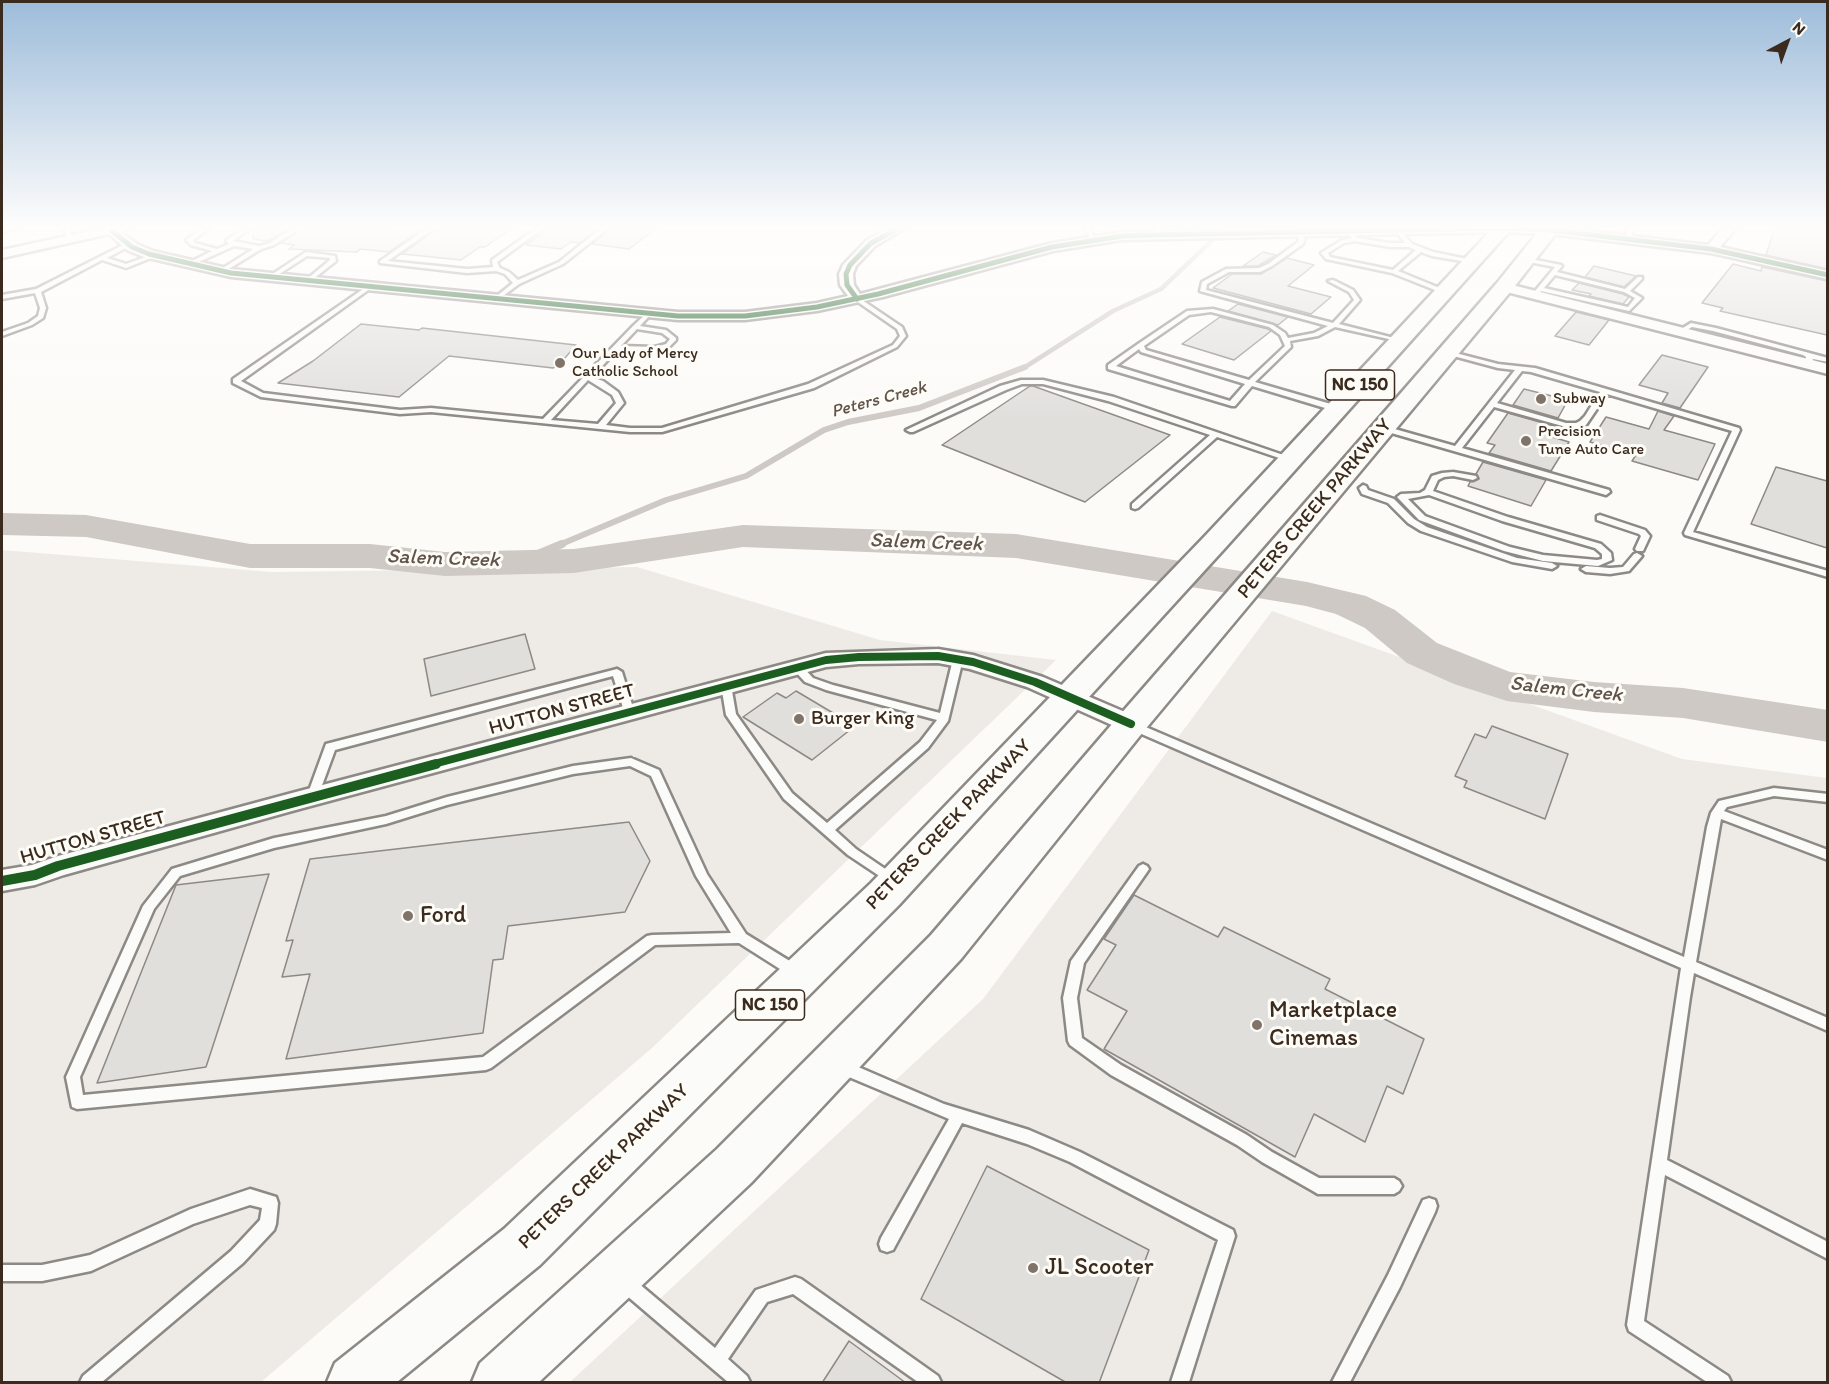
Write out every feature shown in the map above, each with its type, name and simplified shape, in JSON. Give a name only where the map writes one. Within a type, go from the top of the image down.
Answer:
[{"type":"main road","name":"PETERS CREEK PARKWAY","points":[[500,1383],[734,1166],[946,947],[1275,555],[1352,484],[1384,428],[1424,347],[1445,292]]},
{"type":"main road","name":"PETERS CREEK PARKWAY","points":[[354,1383],[522,1247],[896,882],[1338,409],[1498,292]]},
{"type":"street","points":[[413,292],[648,314],[745,316],[806,309],[885,292]]},
{"type":"street","points":[[852,292],[857,299]]},
{"type":"street","points":[[1538,292],[1625,313],[1680,332],[1809,360],[1827,369]]},
{"type":"street","name":"HUTTON STREET","points":[[2,881],[36,875],[58,866],[796,666],[859,657],[938,656],[998,668],[1131,724]]},
{"type":"lane","points":[[2,297],[34,292]]},
{"type":"lane","points":[[2,334],[30,324],[41,317],[43,308],[38,292]]},
{"type":"lane","points":[[363,292],[236,381],[261,395],[400,411],[431,410],[600,427],[662,430],[811,386],[895,346],[903,336],[900,328],[857,299]]},
{"type":"lane","points":[[495,300],[506,292]]},
{"type":"lane","points":[[1205,292],[1498,366],[1521,368],[1736,430],[1688,533],[1827,574]]},
{"type":"lane","points":[[1286,340],[1317,335],[1334,325],[1357,300],[1351,292]]},
{"type":"lane","points":[[1625,313],[1639,298],[1627,292]]},
{"type":"lane","points":[[1211,310],[1271,326],[1283,334],[1289,346],[1250,383],[1232,404],[1111,367],[1140,345],[1187,313],[1211,310]]},
{"type":"lane","points":[[545,421],[648,314]]},
{"type":"lane","points":[[616,348],[655,348],[668,345],[674,339],[664,332],[634,328]]},
{"type":"lane","points":[[1140,345],[1143,351],[1338,409]]},
{"type":"lane","points":[[1809,360],[1827,360]]},
{"type":"lane","points":[[1457,449],[1521,368]]},
{"type":"lane","points":[[587,377],[600,382],[615,394],[620,403],[600,427]]},
{"type":"lane","points":[[909,429],[1003,388],[1022,382],[1043,382],[1111,399],[1291,459]]},
{"type":"lane","points":[[1492,404],[1566,425],[1577,425],[1583,423],[1588,417],[1605,391]]},
{"type":"lane","points":[[1384,428],[1606,492]]},
{"type":"lane","points":[[1135,506],[1215,434]]},
{"type":"lane","points":[[1428,492],[1435,478],[1442,475],[1453,474],[1473,478]]},
{"type":"lane","points":[[1352,484],[1401,497],[1413,497],[1428,492],[1505,519],[1598,546],[1606,553],[1607,560],[1598,563],[1543,558],[1507,549],[1422,518],[1401,497]]},
{"type":"lane","points":[[1352,484],[1365,492],[1391,501],[1411,521],[1424,529],[1515,560],[1610,571],[1626,569],[1638,553],[1646,536],[1642,532],[1600,518]]},
{"type":"lane","points":[[827,830],[924,745],[944,718],[958,659]]},
{"type":"lane","points":[[796,666],[809,680],[830,688],[944,718]]},
{"type":"lane","points":[[313,796],[330,747],[617,672],[629,711]]},
{"type":"lane","points":[[726,685],[732,715],[788,796],[852,852],[896,882]]},
{"type":"lane","points":[[1131,724],[1827,1025]]},
{"type":"lane","points":[[741,938],[652,940],[486,1063],[77,1102],[73,1077],[149,906],[176,872],[274,843],[386,820],[447,801],[573,770],[631,762],[655,773],[702,876],[741,938],[801,975]]},
{"type":"lane","points":[[1722,1383],[1635,1325],[1689,965],[1712,834],[1717,813],[1723,804],[1774,792],[1827,798]]},
{"type":"lane","points":[[1717,813],[1827,855]]},
{"type":"lane","points":[[1143,869],[1078,961],[1070,998],[1076,1041],[1116,1070],[1242,1140],[1267,1158],[1318,1186],[1394,1186]]},
{"type":"lane","points":[[834,1063],[893,1091],[1029,1137],[1075,1156],[1227,1236],[1180,1383]]},
{"type":"lane","points":[[887,1244],[959,1115]]},
{"type":"lane","points":[[1660,1165],[1827,1251]]},
{"type":"lane","points":[[2,1273],[42,1273],[91,1263],[210,1210],[249,1197],[270,1203],[268,1224],[237,1257],[89,1383]]},
{"type":"lane","points":[[1341,1383],[1394,1281],[1429,1206]]},
{"type":"lane","points":[[616,1275],[741,1383]]},
{"type":"lane","points":[[716,1361],[762,1296],[795,1285],[933,1383]]},
{"type":"shaded area","points":[[2,550],[272,572],[637,567],[880,640],[1056,660],[652,1048],[261,1382],[2,1382]]},
{"type":"shaded area","points":[[1272,611],[1682,759],[1827,778],[1827,1382],[570,1382],[983,999]]},
{"type":"building","points":[[1227,292],[1310,292],[1331,297],[1311,314]]},
{"type":"building","points":[[1580,292],[1613,292],[1629,297],[1623,304],[1589,296],[1591,294]]},
{"type":"building","points":[[1711,292],[1827,292],[1827,335],[1720,311],[1723,308],[1702,303]]},
{"type":"building","points":[[1238,304],[1288,317],[1278,325],[1228,311]]},
{"type":"building","points":[[1576,312],[1609,320],[1589,345],[1555,336]]},
{"type":"building","points":[[1220,317],[1271,331],[1234,360],[1182,344]]},
{"type":"building","name":"Our Lady of Mercy Catholic School","points":[[361,324],[419,330],[422,328],[576,345],[559,365],[553,368],[449,356],[399,397],[278,383],[313,361]]},
{"type":"building","points":[[1662,355],[1708,367],[1680,408],[1662,403],[1668,393],[1639,385]]},
{"type":"building","points":[[1030,386],[1170,435],[1085,502],[942,445]]},
{"type":"building","points":[[1524,389],[1568,400],[1558,418],[1513,405]]},
{"type":"building","points":[[1658,411],[1674,416],[1664,430],[1715,444],[1698,480],[1632,461],[1636,455],[1590,442],[1606,417],[1649,429]]},
{"type":"building","points":[[1508,413],[1554,426],[1549,436],[1569,442],[1551,471],[1489,453],[1495,445],[1487,443]]},
{"type":"building","points":[[1483,462],[1546,480],[1531,506],[1468,486],[1470,482],[1479,479],[1476,474]]},
{"type":"building","points":[[1776,467],[1827,481],[1827,548],[1751,524]]},
{"type":"building","points":[[525,634],[535,669],[431,696],[424,659]]},
{"type":"building","points":[[796,691],[855,726],[812,760],[743,717],[777,693],[786,698]]},
{"type":"building","points":[[1492,726],[1568,754],[1545,819],[1464,787],[1467,781],[1455,776],[1475,734],[1486,738]]},
{"type":"building","points":[[629,822],[650,861],[625,912],[508,926],[503,959],[493,960],[483,1033],[286,1059],[310,974],[282,977],[293,940],[286,941],[310,859]]},
{"type":"building","points":[[269,874],[206,1067],[97,1083],[176,885]]},
{"type":"building","name":"Marketplace Cinemas","points":[[1134,895],[1218,937],[1224,927],[1330,979],[1325,989],[1424,1039],[1403,1094],[1387,1086],[1365,1142],[1314,1114],[1295,1157],[1104,1049],[1127,1011],[1087,990],[1116,945],[1104,939]]},
{"type":"building","points":[[987,1166],[1149,1250],[1099,1383],[1067,1383],[921,1299]]},
{"type":"building","points":[[849,1341],[906,1383],[822,1383]]},
{"type":"waterway","name":"Peters Creek","points":[[1022,369],[1113,311],[1155,292]]},
{"type":"waterway","name":"Peters Creek","points":[[559,545],[666,500],[746,476],[824,430],[848,422],[919,408],[1025,367]]},
{"type":"waterway","name":"Salem Creek","points":[[2,524],[86,526],[250,556],[370,556],[445,564],[574,561],[743,536],[1016,546],[1307,594],[1351,605],[1380,619],[1422,653],[1470,674],[1507,686],[1594,697],[1683,703],[1828,726]]},
{"type":"waterway","name":"Peters Creek","points":[[516,563],[562,544]]},
{"type":"cycle path","points":[[424,292],[678,316],[745,316],[817,307],[887,292]]},
{"type":"cycle path","points":[[852,292],[857,299]]},
{"type":"cycle path","points":[[2,881],[35,875],[58,866],[292,802],[826,660],[859,657],[938,656],[973,662],[1035,682],[1131,724]]},
{"type":"place","name":"Our Lady of Mercy Catholic School","points":[[560,363]]},
{"type":"place","name":"Subway","points":[[1541,399]]},
{"type":"place","name":"Precision Tune Auto Care","points":[[1526,441]]},
{"type":"place","name":"Burger King","points":[[799,719]]},
{"type":"place","name":"Ford","points":[[408,916]]},
{"type":"place","name":"Marketplace Cinemas","points":[[1257,1025]]},
{"type":"place","name":"JL Scooter","points":[[1033,1268]]}]
